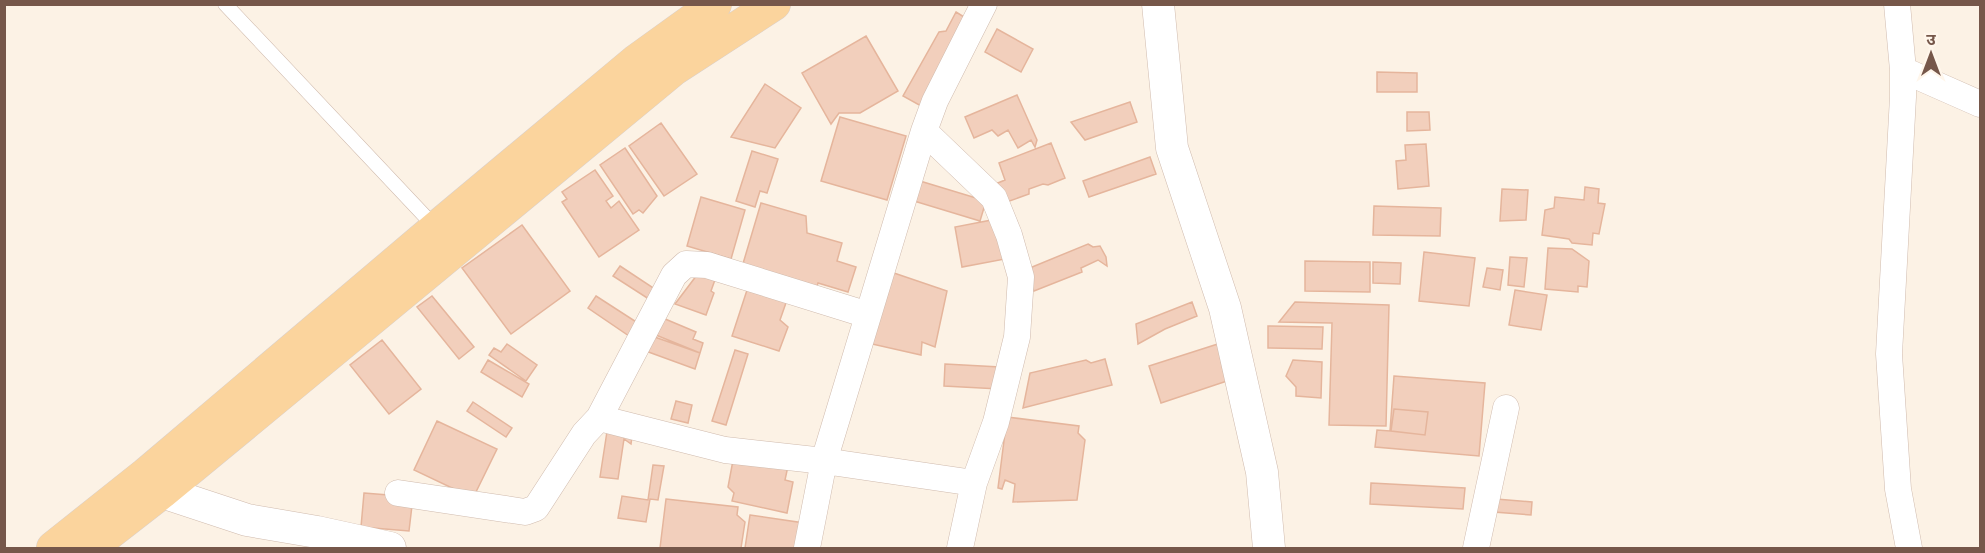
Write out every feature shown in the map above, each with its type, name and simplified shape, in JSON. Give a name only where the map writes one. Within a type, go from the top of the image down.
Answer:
[{"type":"main road","points":[[90,549],[162,492],[636,61],[715,4]]},
{"type":"main road","points":[[53,549],[452,227],[674,69],[774,4]]},
{"type":"street","points":[[807,549],[824,461],[924,131],[935,101],[984,4]]},
{"type":"street","points":[[1158,4],[1172,148],[1225,308],[1262,472],[1269,549]]},
{"type":"street","points":[[1897,4],[1903,70],[1889,354],[1898,489],[1909,549]]},
{"type":"street","points":[[1903,70],[1980,104]]},
{"type":"street","points":[[924,131],[994,198],[1009,235],[1021,277],[1017,337],[996,422],[974,483],[960,549]]},
{"type":"street","points":[[398,493],[525,512],[536,508],[584,434],[599,418],[674,275],[686,264],[707,265],[868,315]]},
{"type":"street","points":[[1476,549],[1506,408]]},
{"type":"street","points":[[599,418],[725,450],[824,461],[974,483]]},
{"type":"street","points":[[162,492],[314,540],[390,549]]},
{"type":"lane","points":[[225,4],[452,227]]},
{"type":"building","points":[[956,12],[969,20],[921,106],[903,96],[939,32],[946,31]]},
{"type":"building","points":[[997,29],[1033,49],[1021,72],[985,52]]},
{"type":"building","points":[[866,36],[898,91],[860,113],[839,113],[831,124],[802,73]]},
{"type":"building","points":[[1377,72],[1417,73],[1417,92],[1377,92]]},
{"type":"building","points":[[765,84],[801,108],[775,148],[731,137]]},
{"type":"building","points":[[1017,95],[1037,140],[1035,147],[1031,140],[1018,148],[1008,130],[998,136],[992,130],[974,138],[965,117]]},
{"type":"building","points":[[1130,102],[1137,122],[1085,140],[1071,122]]},
{"type":"building","points":[[1407,112],[1429,112],[1430,130],[1407,131]]},
{"type":"building","points":[[840,117],[906,136],[887,200],[821,181]]},
{"type":"building","points":[[661,123],[697,174],[664,196],[629,146]]},
{"type":"building","points":[[1051,143],[1065,178],[1029,189],[1029,194],[1001,204],[993,185],[1005,180],[999,163]]},
{"type":"building","points":[[1426,144],[1429,186],[1398,189],[1396,161],[1406,160],[1405,145]]},
{"type":"building","points":[[625,148],[657,196],[643,213],[639,210],[633,214],[600,165]]},
{"type":"building","points":[[752,151],[778,159],[767,193],[760,191],[755,207],[736,201]]},
{"type":"building","points":[[1150,157],[1156,174],[1089,197],[1083,181]]},
{"type":"building","points":[[595,170],[613,196],[606,201],[611,208],[619,201],[639,230],[599,257],[562,202],[567,199],[562,192]]},
{"type":"building","points":[[920,181],[986,201],[980,221],[914,201]]},
{"type":"building","points":[[1585,187],[1599,189],[1598,203],[1605,204],[1599,234],[1593,233],[1592,245],[1572,243],[1569,239],[1542,235],[1545,210],[1554,208],[1555,197],[1584,200]]},
{"type":"building","points":[[1502,189],[1528,190],[1526,220],[1500,221]]},
{"type":"building","points":[[701,197],[745,210],[731,259],[687,246]]},
{"type":"building","points":[[761,203],[806,216],[807,233],[842,243],[837,261],[856,267],[848,292],[818,283],[816,289],[742,267]]},
{"type":"building","points":[[1374,206],[1441,208],[1440,236],[1373,235]]},
{"type":"building","points":[[997,219],[1005,259],[962,267],[955,227]]},
{"type":"building","points":[[522,225],[570,291],[511,334],[462,268]]},
{"type":"building","points":[[1088,244],[1093,247],[1100,246],[1106,257],[1107,266],[1098,260],[1081,268],[1082,272],[1034,291],[1025,270]]},
{"type":"building","points":[[1548,248],[1572,249],[1589,261],[1587,287],[1578,286],[1578,292],[1545,289]]},
{"type":"building","points":[[1424,252],[1475,258],[1469,306],[1419,301]]},
{"type":"building","points":[[1510,257],[1527,258],[1524,287],[1508,285]]},
{"type":"building","points":[[1305,261],[1370,262],[1370,292],[1305,291]]},
{"type":"building","points":[[1373,262],[1401,263],[1400,284],[1373,283]]},
{"type":"building","points":[[620,266],[658,291],[655,303],[613,276]]},
{"type":"building","points":[[1487,268],[1503,270],[1500,290],[1483,287]]},
{"type":"building","points":[[700,271],[716,277],[711,291],[714,293],[706,315],[675,304]]},
{"type":"building","points":[[891,272],[947,291],[935,347],[922,342],[921,355],[872,344]]},
{"type":"building","points":[[749,284],[788,297],[780,320],[788,327],[779,351],[732,336]]},
{"type":"building","points":[[1515,290],[1547,295],[1541,330],[1509,325]]},
{"type":"building","points":[[432,296],[474,347],[459,359],[417,307]]},
{"type":"building","points":[[596,296],[641,325],[632,338],[588,308]]},
{"type":"building","points":[[1192,302],[1197,316],[1165,329],[1138,344],[1136,324]]},
{"type":"building","points":[[1295,302],[1389,305],[1386,426],[1329,425],[1332,323],[1279,322]]},
{"type":"building","points":[[658,316],[696,332],[693,339],[703,343],[700,353],[651,333]]},
{"type":"building","points":[[1268,326],[1323,327],[1322,349],[1268,348]]},
{"type":"building","points":[[649,335],[700,353],[695,369],[643,350]]},
{"type":"building","points":[[382,340],[421,389],[389,414],[350,365]]},
{"type":"building","points":[[1224,342],[1236,378],[1161,403],[1149,366]]},
{"type":"building","points":[[507,344],[537,365],[526,381],[489,355],[494,348],[501,352]]},
{"type":"building","points":[[735,350],[748,354],[726,425],[712,421]]},
{"type":"building","points":[[1105,359],[1112,385],[1023,408],[1030,373],[1086,360],[1091,363]]},
{"type":"building","points":[[488,360],[529,384],[522,397],[481,372]]},
{"type":"building","points":[[1293,360],[1322,362],[1321,398],[1296,396],[1296,387],[1286,376]]},
{"type":"building","points":[[945,364],[1000,367],[999,389],[944,386]]},
{"type":"building","points":[[1394,376],[1485,383],[1479,456],[1375,447],[1377,430],[1390,431]]},
{"type":"building","points":[[676,401],[692,405],[688,423],[671,419]]},
{"type":"building","points":[[473,402],[512,428],[506,437],[467,411]]},
{"type":"building","points":[[1394,409],[1428,412],[1425,435],[1391,431]]},
{"type":"building","points":[[1007,417],[1079,426],[1078,433],[1085,440],[1077,500],[1013,502],[1015,484],[1005,480],[1002,489],[998,488]]},
{"type":"building","points":[[437,421],[497,449],[473,498],[414,470]]},
{"type":"building","points":[[608,425],[633,429],[631,444],[624,439],[618,479],[600,477]]},
{"type":"building","points":[[734,455],[788,466],[785,480],[793,482],[787,513],[732,501],[734,493],[728,487]]},
{"type":"building","points":[[653,465],[664,466],[658,500],[650,499],[646,522],[618,518],[622,496],[648,500]]},
{"type":"building","points":[[1371,483],[1465,488],[1463,509],[1370,504]]},
{"type":"building","points":[[364,493],[413,497],[409,531],[361,527]]},
{"type":"building","points":[[666,499],[738,507],[737,515],[745,522],[741,548],[660,548]]},
{"type":"building","points":[[1496,499],[1532,502],[1531,515],[1494,512]]},
{"type":"building","points":[[750,515],[804,523],[800,548],[745,548]]}]
